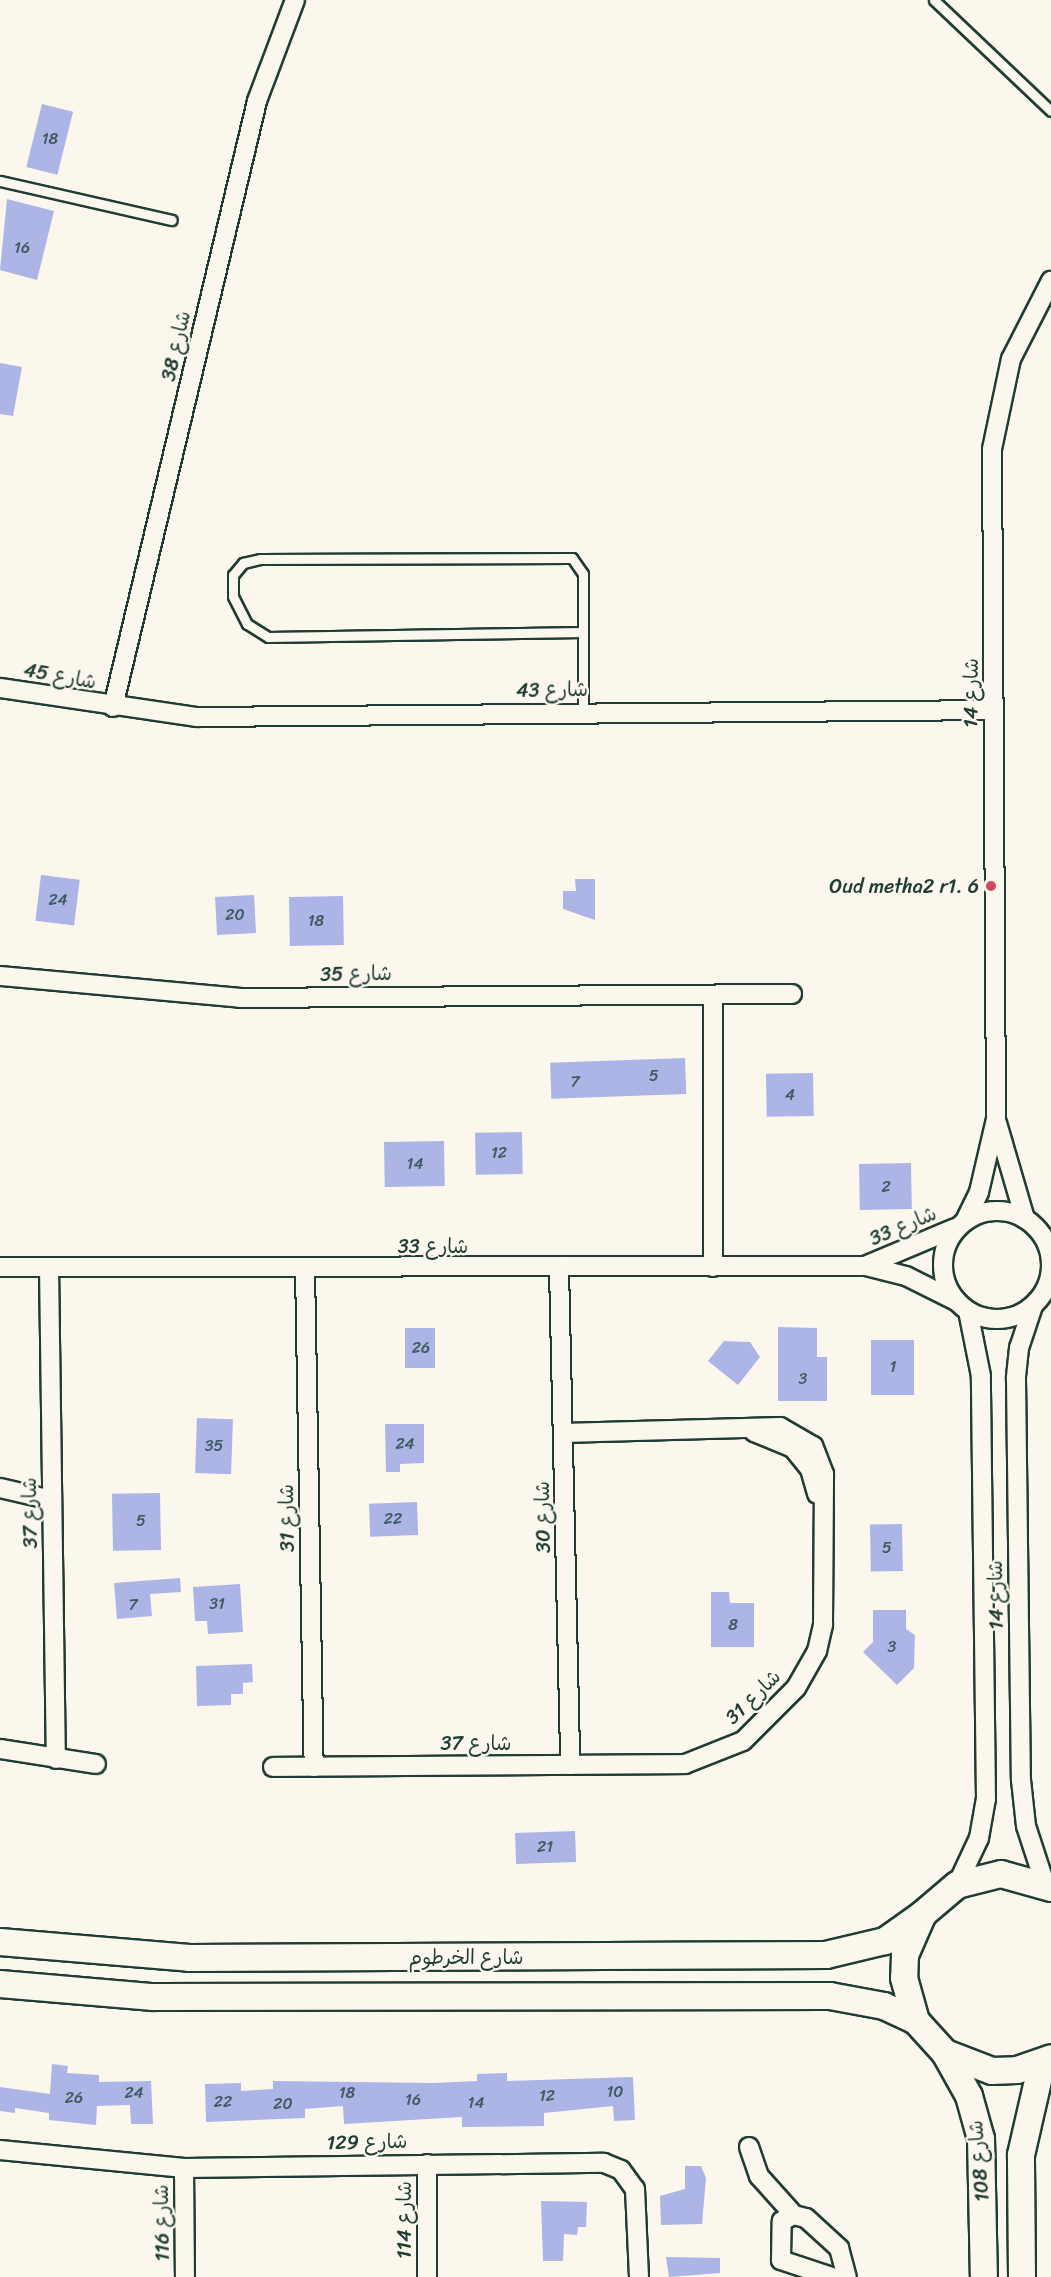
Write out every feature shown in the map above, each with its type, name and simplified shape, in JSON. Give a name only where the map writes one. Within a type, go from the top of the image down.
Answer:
[{"type":"main road","points":[[957,1885],[1001,1874],[1048,1886]]},
{"type":"main road","name":"شارع الخرطوم","points":[[0,1942],[189,1958],[826,1955],[885,1941],[923,1914],[957,1885]]},
{"type":"main road","points":[[916,2020],[908,2000],[906,1955],[923,1914]]},
{"type":"main road","name":"شارع الخرطوم","points":[[0,1984],[153,1997],[830,1996],[875,2004],[916,2020]]},
{"type":"main road","name":"شارع 108","points":[[916,2020],[945,2053],[969,2096],[981,2139],[984,2277]]},
{"type":"main road","points":[[945,2053],[992,2071],[1046,2060]]},
{"type":"main road","name":"شارع 108","points":[[1022,2277],[1021,2155],[1046,2060]]},
{"type":"street","name":"شارع 38","points":[[113,707],[257,101],[295,0]]},
{"type":"street","name":"شارع 14","points":[[962,1224],[984,1173],[996,1119],[990,494],[997,412],[1017,342],[1051,281]]},
{"type":"street","name":"شارع 45","points":[[0,688],[113,707]]},
{"type":"street","name":"شارع 43","points":[[113,707],[231,718],[583,712],[993,710]]},
{"type":"street","name":"شارع 35","points":[[0,976],[240,998],[792,994]]},
{"type":"street","points":[[713,995],[713,1267]]},
{"type":"street","name":"شارع 14","points":[[996,1119],[1029,1222]]},
{"type":"street","points":[[1029,1222],[1049,1253],[1051,1269],[1041,1298],[1008,1319],[962,1306],[943,1272],[946,1248],[962,1224],[995,1211],[1029,1222],[1051,1233]]},
{"type":"street","name":"شارع 33","points":[[866,1266],[962,1224]]},
{"type":"street","name":"شارع 33","points":[[0,1267],[559,1269],[866,1266],[906,1276],[962,1306]]},
{"type":"street","name":"شارع 37","points":[[49,1267],[56,1759]]},
{"type":"street","name":"شارع 31","points":[[305,1268],[314,1767]]},
{"type":"street","name":"شارع 30","points":[[559,1269],[570,1765]]},
{"type":"street","name":"شارع 14","points":[[1041,1298],[1019,1348],[1016,1379],[1021,1780],[1026,1826],[1048,1886]]},
{"type":"street","name":"شارع 14","points":[[957,1885],[979,1838],[986,1799],[981,1376],[962,1306]]},
{"type":"street","name":"شارع 31","points":[[563,1433],[739,1430],[781,1442],[805,1461],[823,1516],[823,1624],[817,1651],[796,1688],[756,1731],[728,1749],[685,1764],[570,1765]]},
{"type":"street","points":[[0,1488],[52,1500]]},
{"type":"street","points":[[0,1749],[96,1764]]},
{"type":"street","name":"شارع 37","points":[[273,1767],[570,1765]]},
{"type":"street","points":[[749,2147],[759,2176],[794,2215],[806,2218],[839,2248],[847,2277]]},
{"type":"street","name":"شارع 129","points":[[0,2151],[184,2168],[595,2163],[621,2170],[637,2200],[639,2277]]},
{"type":"street","name":"شارع 114","points":[[426,2164],[427,2277]]},
{"type":"street","name":"شارع 116","points":[[184,2168],[185,2277]]},
{"type":"street","points":[[794,2215],[782,2221],[781,2260],[832,2277]]},
{"type":"lane","points":[[934,0],[1051,111]]},
{"type":"lane","points":[[0,181],[172,220]]},
{"type":"lane","points":[[583,632],[277,638],[253,630],[233,596],[237,568],[260,559],[567,556],[582,570],[583,632],[583,712]]},
{"type":"building","points":[[42,104],[73,112],[57,175],[26,167]]},
{"type":"building","points":[[7,199],[54,211],[37,280],[0,270]]},
{"type":"building","points":[[0,363],[22,367],[13,416],[0,414]]},
{"type":"building","points":[[41,875],[80,880],[74,925],[35,921]]},
{"type":"building","points":[[575,879],[595,879],[595,920],[563,909],[563,891],[576,891]]},
{"type":"building","points":[[254,895],[256,933],[217,935],[215,897]]},
{"type":"building","points":[[343,896],[344,945],[290,946],[289,897]]},
{"type":"building","points":[[685,1058],[686,1094],[551,1099],[550,1063]]},
{"type":"building","points":[[813,1073],[814,1116],[767,1117],[766,1074]]},
{"type":"building","points":[[522,1132],[523,1174],[476,1175],[475,1133]]},
{"type":"building","points":[[444,1141],[445,1186],[385,1187],[384,1142]]},
{"type":"building","points":[[911,1163],[912,1209],[860,1210],[859,1164]]},
{"type":"building","points":[[778,1327],[817,1328],[817,1357],[827,1357],[827,1401],[778,1401]]},
{"type":"building","points":[[405,1328],[435,1328],[435,1368],[405,1368]]},
{"type":"building","points":[[871,1340],[914,1340],[914,1395],[871,1395]]},
{"type":"building","points":[[724,1341],[750,1342],[760,1357],[738,1385],[708,1361]]},
{"type":"building","points":[[197,1418],[233,1419],[231,1474],[195,1473]]},
{"type":"building","points":[[385,1424],[424,1424],[424,1463],[400,1464],[400,1472],[386,1472]]},
{"type":"building","points":[[160,1493],[161,1550],[113,1551],[112,1494]]},
{"type":"building","points":[[417,1502],[418,1535],[370,1537],[369,1504]]},
{"type":"building","points":[[902,1524],[903,1571],[871,1572],[870,1525]]},
{"type":"building","points":[[180,1578],[181,1592],[150,1594],[152,1616],[117,1619],[114,1583]]},
{"type":"building","points":[[240,1584],[243,1632],[208,1634],[207,1621],[195,1621],[193,1587]]},
{"type":"building","points":[[711,1592],[729,1592],[730,1603],[754,1603],[754,1647],[711,1647]]},
{"type":"building","points":[[873,1610],[906,1610],[906,1629],[915,1635],[914,1668],[897,1685],[863,1652],[873,1642]]},
{"type":"building","points":[[252,1664],[253,1682],[243,1683],[243,1694],[231,1694],[231,1705],[197,1706],[196,1666]]},
{"type":"building","points":[[575,1831],[576,1862],[516,1864],[515,1833]]},
{"type":"building","points":[[52,2064],[68,2066],[67,2073],[99,2075],[99,2082],[151,2081],[153,2124],[131,2124],[130,2105],[97,2106],[96,2125],[49,2120],[49,2113],[15,2108],[15,2113],[0,2111],[0,2087],[50,2094]]},
{"type":"building","points":[[507,2073],[507,2081],[633,2077],[635,2120],[614,2121],[613,2106],[544,2113],[544,2126],[462,2127],[462,2117],[344,2124],[343,2106],[305,2109],[305,2118],[206,2122],[205,2084],[241,2083],[241,2091],[273,2089],[273,2081],[434,2083],[477,2081],[477,2074]]},
{"type":"building","points":[[685,2166],[701,2166],[706,2178],[702,2224],[661,2225],[660,2196],[685,2189]]},
{"type":"building","points":[[541,2201],[587,2202],[586,2227],[578,2227],[577,2235],[564,2234],[563,2261],[543,2261]]},
{"type":"building","points":[[666,2257],[720,2258],[720,2273],[669,2277]]},
{"type":"place","name":"Oud metha2 r1. 6","points":[[991,886]]}]
